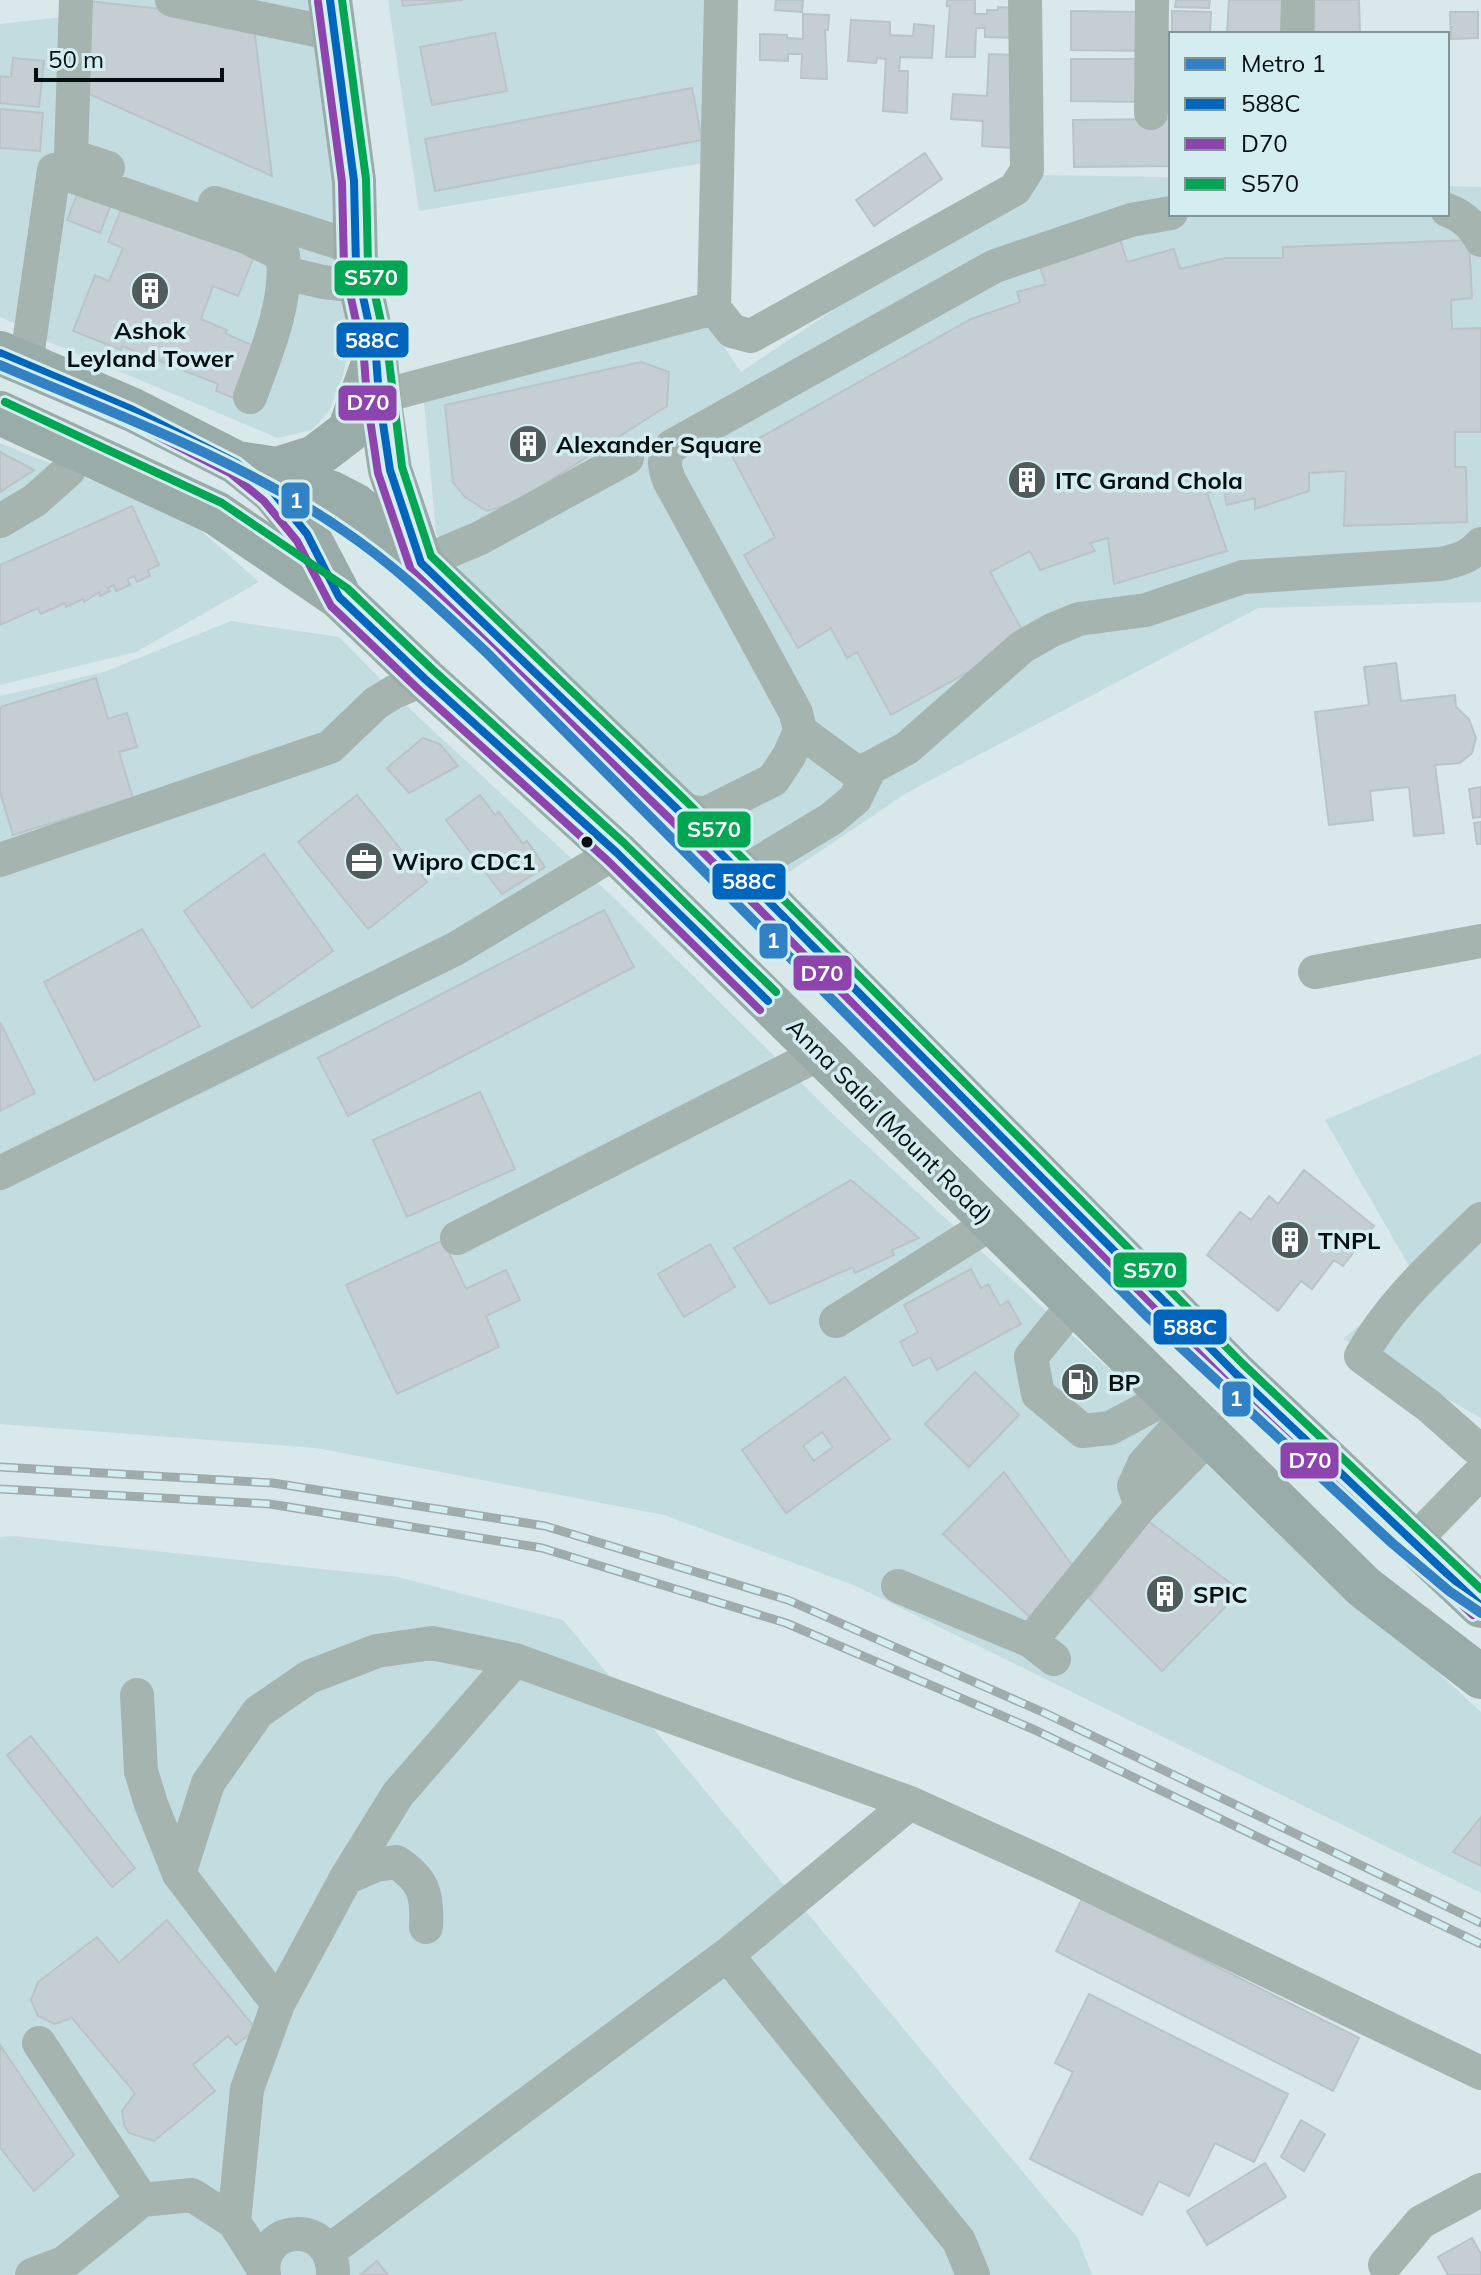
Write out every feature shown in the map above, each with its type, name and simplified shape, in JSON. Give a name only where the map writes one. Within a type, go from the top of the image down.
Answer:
[{"type":"main road","points":[[332,17],[354,181],[357,266],[390,470],[421,563]]},
{"type":"main road","points":[[13,358],[133,410],[237,463],[273,492],[307,534],[339,597]]},
{"type":"main road","points":[[237,463],[277,469],[315,457],[349,431],[377,376]]},
{"type":"main road","name":"Anna Salai (Mount Road)","points":[[0,413],[216,513],[339,597],[616,852],[1364,1587],[1481,1677]]},
{"type":"main road","points":[[307,534],[305,519],[309,502],[318,495],[330,492],[355,505],[421,563],[677,809],[1235,1373],[1481,1606]]},
{"type":"street","points":[[76,0],[71,156],[357,266]]},
{"type":"street","points":[[172,0],[332,17]]},
{"type":"street","points":[[721,0],[714,308],[732,331],[751,336],[1015,189],[1027,170],[1025,0]]},
{"type":"street","points":[[1151,113],[1152,0]]},
{"type":"street","points":[[1297,32],[1298,0]]},
{"type":"street","points":[[13,358],[54,170],[246,237],[284,264],[357,266]]},
{"type":"street","points":[[1449,211],[1463,217],[1475,228],[1481,240]]},
{"type":"street","points":[[677,809],[705,814],[773,780],[789,756],[800,731],[796,713],[669,480],[664,459],[667,452],[685,439],[995,266],[1131,220],[1169,213]]},
{"type":"street","points":[[250,397],[273,332],[284,264]]},
{"type":"street","points":[[377,376],[714,308]]},
{"type":"street","points":[[0,521],[34,501],[69,470],[76,447]]},
{"type":"street","points":[[421,563],[480,538],[627,458]]},
{"type":"street","points":[[800,731],[856,772],[907,748],[1022,647],[1079,619],[1146,610],[1243,577],[1441,564],[1470,555],[1481,544]]},
{"type":"street","points":[[0,860],[330,747],[376,703],[425,679]]},
{"type":"street","points":[[740,874],[831,819],[855,799],[870,768]]},
{"type":"street","points":[[0,1173],[455,949],[616,852]]},
{"type":"street","points":[[1315,972],[1481,941]]},
{"type":"street","points":[[457,1238],[821,1053]]},
{"type":"street","points":[[1481,1219],[1379,1324],[1361,1356],[1429,1406],[1481,1452]]},
{"type":"street","points":[[836,1321],[993,1222]]},
{"type":"street","points":[[898,1586],[1042,1650],[1141,1506],[1195,1451],[1189,1414],[1083,1431],[1038,1394],[1031,1357],[1075,1303]]},
{"type":"street","points":[[1413,1542],[1481,1472]]},
{"type":"street","points":[[179,1874],[208,1783],[258,1712],[309,1677],[377,1651],[432,1643],[515,1660],[910,1803],[1047,1865],[1481,2073]]},
{"type":"street","points":[[234,2222],[247,2089],[278,2004],[346,1878],[398,1794],[515,1660]]},
{"type":"street","points":[[137,1695],[141,1771],[179,1874],[278,2004]]},
{"type":"street","points":[[264,2272],[271,2247],[289,2235],[312,2237],[331,2263],[727,1955],[910,1803]]},
{"type":"street","points":[[346,1878],[376,1865],[396,1862],[415,1874],[427,1902],[426,1927]]},
{"type":"street","points":[[727,1955],[959,2241],[973,2275]]},
{"type":"street","points":[[39,2043],[142,2200]]},
{"type":"street","points":[[1378,2272],[1421,2222],[1481,2190]]},
{"type":"street","points":[[32,2275],[64,2263],[142,2200],[192,2195],[234,2222],[264,2272]]},
{"type":"shaded area","points":[[62,0],[315,0],[350,341],[343,375],[329,411],[312,430],[278,438],[35,336],[39,334],[0,317],[0,24],[62,17]]},
{"type":"shaded area","points":[[388,0],[728,0],[722,160],[419,211]]},
{"type":"shaded area","points":[[1035,175],[1169,177],[1169,216],[1449,216],[1449,186],[1481,187],[1481,602],[1258,608],[908,792],[773,883],[450,559],[436,533],[422,379],[709,325],[741,372]]},
{"type":"shaded area","points":[[0,443],[189,520],[259,582],[136,652],[0,685]]},
{"type":"shaded area","points":[[231,621],[339,637],[411,710],[613,897],[840,1121],[1481,1712],[1481,1893],[856,1586],[664,1515],[316,1448],[0,1424],[0,696],[104,672]]},
{"type":"shaded area","points":[[1481,1054],[1481,1418],[1343,1339],[1416,1278],[1325,1120]]},
{"type":"shaded area","points":[[0,1537],[398,1577],[563,1620],[1078,2238],[1092,2275],[0,2275]]},
{"type":"building","points":[[402,0],[463,0],[403,6]]},
{"type":"building","points":[[776,0],[803,0],[802,12],[775,10]]},
{"type":"building","points":[[947,0],[975,0],[975,14],[987,14],[987,10],[998,10],[998,7],[1018,8],[1017,38],[985,37],[985,28],[976,28],[975,57],[946,57],[950,6],[947,6]]},
{"type":"building","points":[[1176,0],[1210,0],[1209,8],[1175,7]]},
{"type":"building","points":[[1229,0],[1287,0],[1291,32],[1227,32]]},
{"type":"building","points":[[1314,0],[1359,0],[1360,32],[1315,32]]},
{"type":"building","points":[[88,1],[253,19],[272,176],[80,90]]},
{"type":"building","points":[[1071,11],[1141,12],[1141,51],[1071,50]]},
{"type":"building","points":[[1172,11],[1211,12],[1210,32],[1172,32]]},
{"type":"building","points":[[1450,12],[1478,12],[1478,38],[1451,39]]},
{"type":"building","points":[[803,14],[829,15],[828,30],[825,30],[827,79],[801,78],[802,54],[788,54],[788,61],[760,60],[760,34],[803,39]]},
{"type":"building","points":[[851,20],[890,22],[890,35],[913,36],[914,24],[934,26],[932,58],[900,57],[899,71],[908,71],[907,113],[883,111],[886,59],[877,58],[876,63],[848,61]]},
{"type":"building","points":[[495,33],[507,91],[432,105],[420,47]]},
{"type":"building","points":[[989,54],[1016,55],[1011,148],[982,146],[983,121],[951,119],[953,94],[987,96]]},
{"type":"building","points":[[13,58],[44,61],[39,107],[0,103],[0,76],[11,77]]},
{"type":"building","points":[[1071,59],[1141,59],[1141,102],[1071,101]]},
{"type":"building","points":[[692,88],[702,140],[435,191],[425,139]]},
{"type":"building","points":[[0,109],[43,113],[40,151],[0,148]]},
{"type":"building","points":[[1169,119],[1169,166],[1074,167],[1073,120]]},
{"type":"building","points":[[925,153],[942,179],[874,226],[856,200]]},
{"type":"building","points":[[87,169],[120,182],[100,233],[67,220]]},
{"type":"building","name":"Ashok Leyland Tower","points":[[131,185],[259,244],[238,296],[213,286],[201,319],[254,346],[234,398],[216,391],[218,384],[122,346],[121,350],[73,331],[95,275],[109,281],[123,248],[108,242]]},
{"type":"building","name":"ITC Grand Chola","points":[[1119,235],[1127,262],[1174,249],[1180,269],[1225,258],[1283,258],[1283,247],[1469,240],[1472,298],[1451,300],[1452,329],[1481,328],[1481,432],[1455,432],[1455,467],[1466,467],[1467,522],[1344,526],[1346,471],[1309,473],[1309,491],[1255,509],[1255,498],[1227,505],[1223,488],[1207,493],[1227,551],[1114,584],[1108,538],[1090,543],[1095,551],[1040,570],[1030,551],[990,572],[1027,639],[891,715],[857,652],[847,658],[831,628],[798,648],[744,555],[775,537],[731,454],[971,319],[1020,302],[1017,292],[1046,284],[1037,259]]},
{"type":"building","name":"Alexander Square","points":[[641,362],[669,372],[667,406],[516,502],[487,511],[465,497],[453,482],[445,405]]},
{"type":"building","points":[[0,452],[34,470],[0,492]]},
{"type":"building","points":[[132,506],[159,565],[148,570],[150,576],[137,582],[134,576],[127,579],[130,585],[116,591],[114,585],[108,588],[110,591],[100,596],[99,592],[84,602],[83,599],[66,607],[65,603],[41,614],[38,608],[0,625],[0,565]]},
{"type":"building","points":[[1396,663],[1401,701],[1455,695],[1456,707],[1469,719],[1476,738],[1472,753],[1460,763],[1435,765],[1444,833],[1414,836],[1409,787],[1370,791],[1373,820],[1329,825],[1315,712],[1369,705],[1364,667]]},
{"type":"building","points":[[96,678],[108,719],[127,713],[137,747],[119,752],[133,798],[13,835],[0,792],[0,707]]},
{"type":"building","points":[[423,738],[440,744],[458,766],[409,793],[387,768]]},
{"type":"building","points":[[1481,787],[1481,817],[1473,818],[1469,789]]},
{"type":"building","points":[[357,795],[427,882],[368,929],[298,842]]},
{"type":"building","points":[[480,795],[495,815],[499,812],[523,844],[527,841],[545,867],[502,894],[446,820]]},
{"type":"building","points":[[1481,822],[1481,844],[1477,844],[1474,823]]},
{"type":"building","points":[[264,854],[333,951],[252,1008],[184,911]]},
{"type":"building","points":[[604,910],[634,967],[348,1116],[318,1058]]},
{"type":"building","points":[[142,929],[200,1026],[95,1081],[44,982]]},
{"type":"building","points":[[0,1022],[35,1093],[0,1111]]},
{"type":"building","points":[[480,1092],[515,1169],[407,1217],[373,1140]]},
{"type":"building","name":"TNPL","points":[[1304,1170],[1374,1226],[1343,1266],[1334,1260],[1312,1289],[1301,1281],[1278,1311],[1207,1255],[1240,1212],[1251,1220],[1269,1196],[1278,1204]]},
{"type":"building","points":[[851,1180],[919,1238],[892,1250],[894,1255],[855,1273],[853,1267],[770,1304],[734,1248]]},
{"type":"building","points":[[443,1240],[466,1289],[506,1270],[520,1300],[486,1316],[499,1347],[397,1394],[346,1285]]},
{"type":"building","points":[[710,1244],[735,1287],[684,1317],[658,1274]]},
{"type":"building","points":[[971,1269],[981,1288],[988,1284],[1000,1306],[1008,1301],[1021,1324],[937,1370],[930,1357],[913,1366],[900,1342],[918,1332],[904,1305]]},
{"type":"building","points":[[975,1372],[1019,1415],[969,1467],[925,1424]]},
{"type":"building","points":[[845,1377],[890,1439],[786,1513],[742,1450]],"holes":[[[822,1432],[833,1447],[814,1461],[803,1446]]]},
{"type":"building","points":[[1004,1472],[1077,1572],[1040,1627],[943,1534]]},
{"type":"building","name":"SPIC","points":[[1148,1521],[1241,1591],[1162,1671],[1089,1598]]},
{"type":"building","points":[[31,1736],[135,1868],[112,1887],[7,1755]]},
{"type":"building","points":[[1481,1817],[1481,1866],[1453,1852]]},
{"type":"building","points":[[1082,1899],[1359,2038],[1333,2091],[1056,1951]]},
{"type":"building","points":[[167,1920],[256,2029],[236,2045],[228,2036],[193,2065],[215,2091],[154,2141],[129,2133],[122,2111],[135,2093],[72,2018],[55,2024],[38,2016],[31,2000],[38,1982],[97,1937],[119,1963]]},
{"type":"building","points":[[1089,1994],[1288,2094],[1254,2162],[1215,2143],[1189,2196],[1159,2181],[1142,2215],[1030,2159],[1073,2072],[1055,2063]]},
{"type":"building","points":[[0,2045],[74,2155],[34,2191],[0,2147]]},
{"type":"building","points":[[1301,2120],[1325,2134],[1304,2171],[1281,2157]]},
{"type":"building","points":[[1265,2163],[1286,2197],[1207,2245],[1187,2211]]},
{"type":"building","points":[[1472,2238],[1481,2254],[1481,2275],[1448,2275],[1438,2257]]},
{"type":"building","points":[[377,2261],[388,2275],[360,2275]]},
{"type":"railway","points":[[0,1467],[273,1483],[545,1526],[788,1600],[1047,1714],[1481,1923]]},
{"type":"railway","points":[[0,1489],[270,1504],[542,1548],[786,1623],[1035,1730],[1481,1944]]},
{"type":"metro line","name":"1","points":[[0,365],[132,420],[264,482],[344,531],[400,574],[487,653],[1146,1315],[1392,1543],[1449,1591],[1481,1613]]},
{"type":"transit line","name":"588C","points":[[330,0],[354,181],[356,265],[376,356],[390,470],[421,563],[677,809],[1235,1373],[1481,1606]]},
{"type":"transit line","name":"S570","points":[[342,0],[366,179],[368,264],[388,353],[402,467],[431,556],[686,801],[1243,1364],[1481,1589]]},
{"type":"transit line","name":"D70","points":[[318,2],[342,182],[344,266],[364,358],[378,473],[411,570],[669,818],[1226,1381],[1473,1615]]},
{"type":"transit line","name":"588C","points":[[0,353],[133,410],[237,463],[273,492],[307,534],[339,597],[616,852],[768,1001]]},
{"type":"transit line","name":"D70","points":[[0,366],[128,421],[230,473],[264,501],[297,541],[331,606],[608,861],[760,1010]]},
{"type":"transit line","name":"S570","points":[[5,402],[222,503],[347,588],[624,843],[776,992]]},
{"type":"place","name":"Ashok Leyland Tower","points":[[150,291]]},
{"type":"place","name":"Alexander Square","points":[[528,444]]},
{"type":"place","name":"ITC Grand Chola","points":[[1027,480]]},
{"type":"place","name":"Wipro CDC1","points":[[364,861]]},
{"type":"place","name":"TNPL","points":[[1290,1240]]},
{"type":"place","name":"BP","points":[[1080,1382]]},
{"type":"place","name":"SPIC","points":[[1165,1594]]}]
